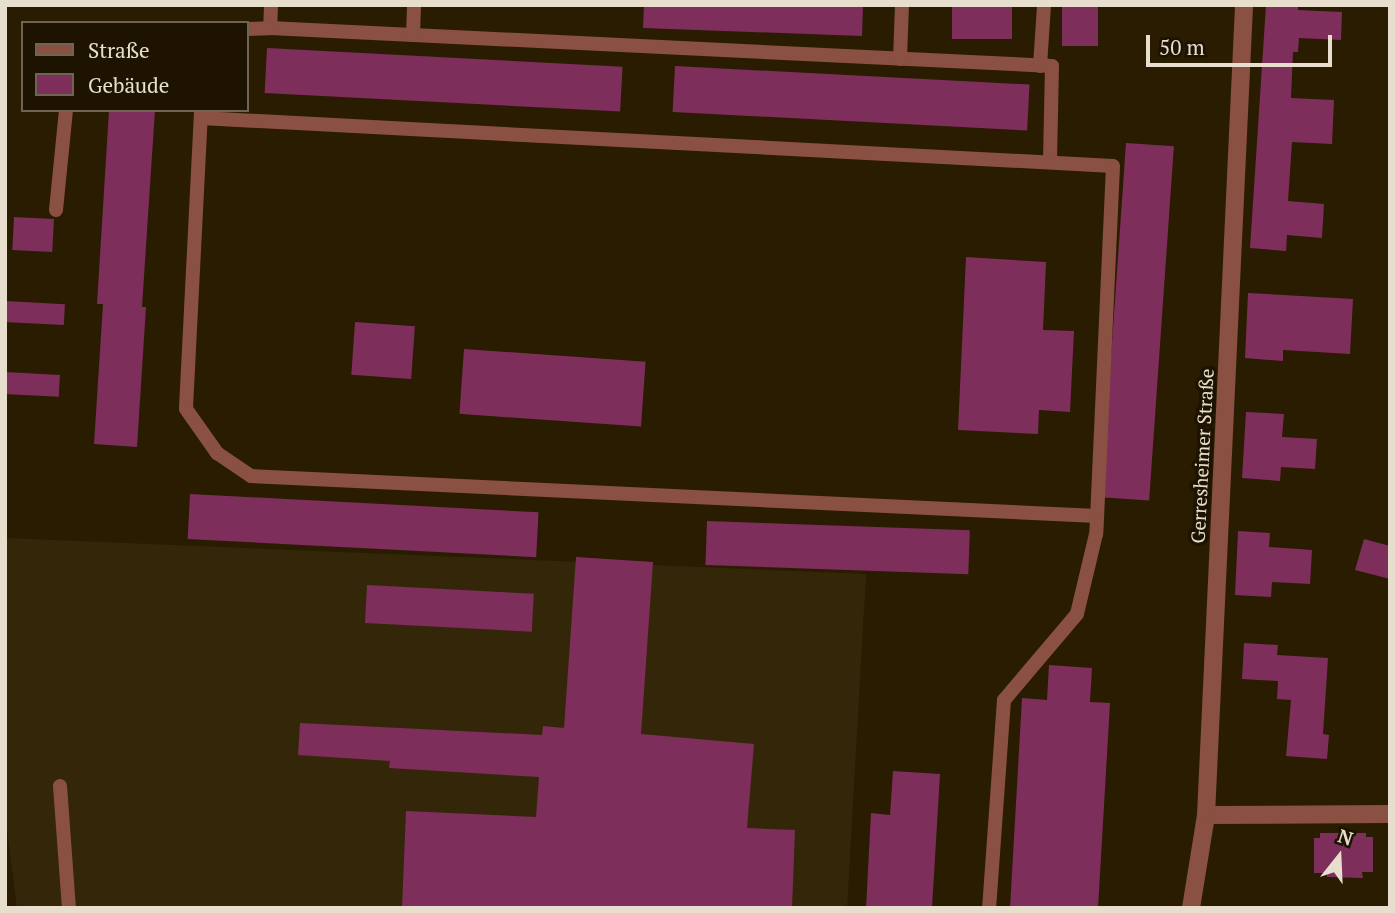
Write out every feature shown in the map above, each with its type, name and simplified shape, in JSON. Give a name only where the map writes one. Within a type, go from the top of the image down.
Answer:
[{"type":"street","name":"Gerresheimer Straße","points":[[1191,908],[1206,815],[1244,5]]},
{"type":"street","points":[[1206,815],[1390,814]]},
{"type":"lane","points":[[270,28],[271,5]]},
{"type":"lane","points":[[413,35],[414,5]]},
{"type":"lane","points":[[900,59],[902,5]]},
{"type":"lane","points":[[1040,66],[1044,5]]},
{"type":"lane","points":[[248,29],[1052,66],[1050,162]]},
{"type":"lane","points":[[56,209],[66,112]]},
{"type":"lane","points":[[989,908],[1004,700],[1077,614],[1096,534],[1097,516],[1113,166],[201,114],[186,409],[218,453],[251,475],[1097,516]]},
{"type":"lane","points":[[60,786],[69,908]]},
{"type":"shaded area","points":[[5,538],[866,574],[847,908],[17,908],[5,814]]},
{"type":"building","points":[[644,5],[863,5],[862,36],[643,28]]},
{"type":"building","points":[[952,5],[1012,5],[1012,39],[952,39]]},
{"type":"building","points":[[1062,5],[1098,5],[1098,46],[1062,46]]},
{"type":"building","points":[[1266,5],[1298,5],[1298,10],[1342,12],[1341,40],[1299,38],[1298,52],[1293,52],[1291,98],[1334,100],[1332,144],[1292,142],[1288,201],[1324,204],[1322,238],[1287,235],[1286,251],[1250,248]]},
{"type":"building","points":[[267,48],[623,67],[620,112],[265,93]]},
{"type":"building","points":[[675,66],[1030,85],[1027,131],[673,112]]},
{"type":"building","points":[[109,112],[155,112],[142,307],[146,307],[137,447],[94,444],[103,304],[97,304]]},
{"type":"building","points":[[1126,143],[1174,146],[1149,500],[1101,497]]},
{"type":"building","points":[[14,217],[54,219],[52,252],[12,250]]},
{"type":"building","points":[[966,257],[1046,262],[1043,330],[1074,331],[1070,412],[1039,410],[1038,434],[958,430]]},
{"type":"building","points":[[1248,293],[1353,299],[1350,354],[1283,350],[1283,361],[1245,358]]},
{"type":"building","points":[[5,301],[65,304],[64,325],[5,322]]},
{"type":"building","points":[[355,322],[415,326],[411,379],[351,375]]},
{"type":"building","points":[[464,349],[646,362],[641,427],[459,414]]},
{"type":"building","points":[[5,372],[60,375],[59,397],[5,394]]},
{"type":"building","points":[[1246,412],[1284,414],[1282,437],[1317,439],[1315,469],[1281,467],[1280,481],[1242,478]]},
{"type":"building","points":[[190,494],[539,512],[536,557],[188,539]]},
{"type":"building","points":[[707,521],[970,530],[968,574],[705,565]]},
{"type":"building","points":[[1238,531],[1270,533],[1269,547],[1312,550],[1310,584],[1272,582],[1271,597],[1235,595]]},
{"type":"building","points":[[1364,539],[1390,546],[1390,579],[1355,570]]},
{"type":"building","points":[[576,557],[653,562],[641,734],[754,744],[747,828],[795,830],[792,908],[402,908],[406,811],[536,817],[539,777],[389,768],[390,761],[298,755],[300,723],[542,735],[543,726],[564,728]]},
{"type":"building","points":[[367,585],[534,594],[532,632],[365,623]]},
{"type":"building","points":[[1244,643],[1278,645],[1277,655],[1328,658],[1323,734],[1329,735],[1327,759],[1286,756],[1291,700],[1277,699],[1278,681],[1242,679]]},
{"type":"building","points":[[1049,665],[1092,668],[1090,702],[1110,703],[1098,908],[1010,908],[1022,698],[1047,700]]},
{"type":"building","points":[[893,771],[940,774],[932,908],[866,908],[871,813],[890,815]]},
{"type":"building","points":[[1320,833],[1366,833],[1366,837],[1373,837],[1373,872],[1362,872],[1363,878],[1327,877],[1327,873],[1314,873],[1314,838],[1320,838]]}]
